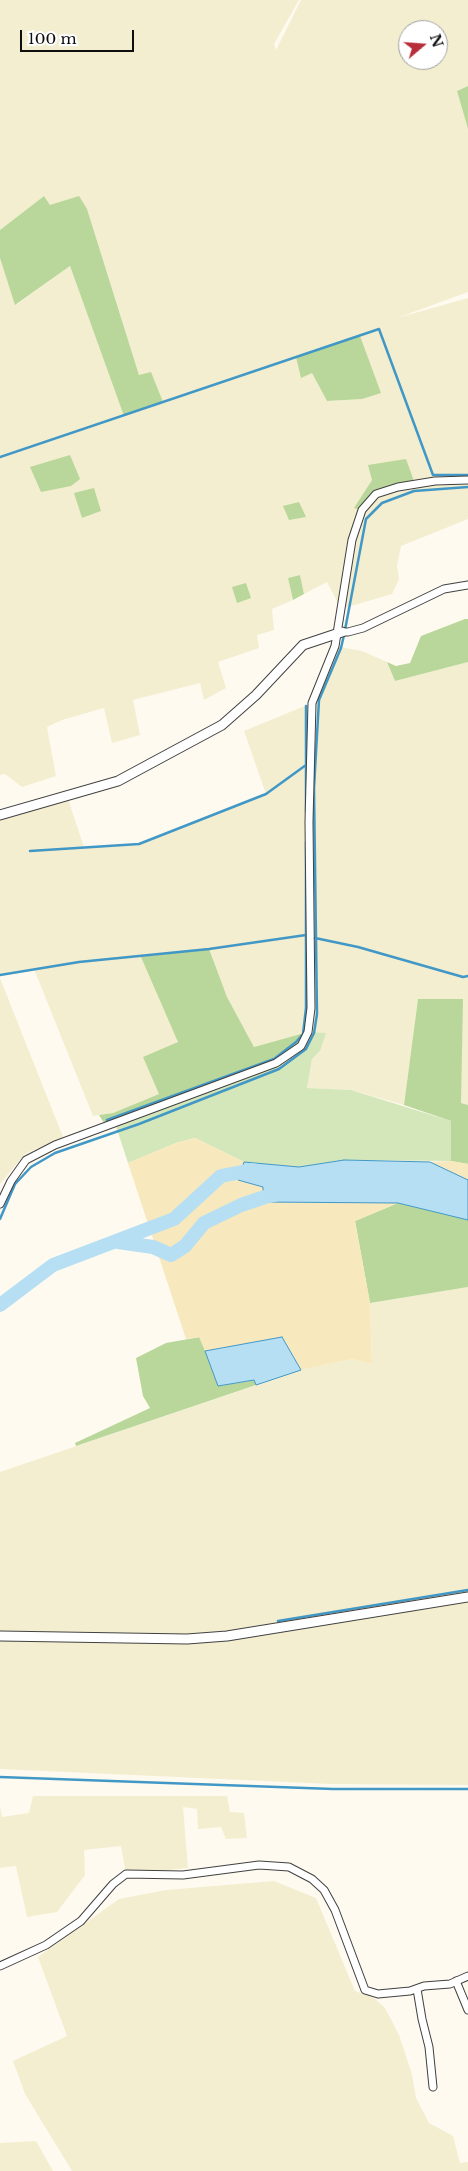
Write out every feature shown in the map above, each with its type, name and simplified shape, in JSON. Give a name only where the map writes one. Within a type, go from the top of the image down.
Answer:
[{"type":"street","points":[[0,1204],[11,1181],[26,1160],[55,1145],[276,1063],[301,1046],[308,1032],[311,1008],[309,822],[312,703],[342,632],[352,540],[362,510],[376,494],[398,487],[435,481],[468,480]]},
{"type":"street","points":[[0,815],[118,781],[222,725],[256,695],[303,645],[342,632],[363,628],[444,589],[468,585]]},
{"type":"street","points":[[0,1636],[187,1639],[219,1636],[468,1597]]},
{"type":"street","points":[[0,1966],[46,1945],[81,1921],[113,1884],[126,1874],[183,1875],[259,1865],[289,1868],[312,1879],[324,1890],[335,1910],[365,1990],[378,1994],[417,1989],[456,1981],[468,1976]]},
{"type":"street","points":[[456,1981],[468,2010]]},
{"type":"street","points":[[417,1989],[429,2047],[432,2087]]},
{"type":"shaded area","points":[[0,0],[299,0],[274,44],[276,50],[301,0],[468,0],[468,86],[457,91],[468,129],[468,292],[397,318],[468,298],[468,519],[401,546],[397,566],[399,579],[392,594],[341,609],[327,582],[304,594],[300,575],[288,578],[293,600],[272,609],[274,630],[257,635],[259,648],[218,662],[226,688],[204,700],[200,683],[133,700],[140,735],[112,743],[104,708],[62,720],[47,727],[56,776],[22,787],[5,774],[0,775],[0,258],[16,305],[70,266],[124,415],[163,402],[139,375],[87,209],[50,205],[44,196],[0,230]],"holes":[[[312,372],[362,399],[327,401]],[[368,465],[376,494],[355,508],[372,480]],[[78,502],[101,511],[82,518]]]},
{"type":"shaded area","points":[[335,646],[362,651],[387,662],[395,681],[468,662],[468,1105],[461,1103],[418,1000],[404,1105],[351,1090],[307,1088],[312,1059],[320,1051],[308,1032],[254,1047],[227,997],[208,949],[159,1094],[113,1113],[93,1116],[34,969],[0,974],[0,815],[67,796],[84,847],[139,844],[266,794],[244,731],[312,703]]},
{"type":"shaded area","points":[[0,978],[63,1137],[25,1154],[0,1184]]},
{"type":"shaded area","points":[[468,1287],[468,1785],[331,1784],[0,1769],[0,1472],[301,1370],[352,1359],[372,1364],[370,1303]]},
{"type":"shaded area","points":[[33,1796],[227,1796],[230,1812],[244,1813],[247,1838],[226,1839],[221,1827],[198,1829],[197,1809],[183,1807],[188,1868],[126,1874],[121,1846],[84,1850],[85,1875],[57,1912],[27,1917],[16,1866],[0,1868],[0,1806],[2,1817],[29,1813]]},
{"type":"shaded area","points":[[274,1881],[316,1898],[355,1991],[374,1998],[385,2008],[399,2035],[412,2074],[416,2098],[429,2123],[453,2136],[460,2163],[468,2162],[468,2171],[72,2171],[25,2094],[13,2061],[67,2036],[38,1957],[119,1899],[166,1890]]},
{"type":"shaded area","points":[[36,2141],[53,2171],[0,2171],[0,2143]]},
{"type":"green space","points":[[468,86],[468,129],[457,91]]},
{"type":"green space","points":[[44,196],[50,205],[79,196],[87,209],[139,375],[151,372],[163,402],[124,416],[70,266],[15,305],[0,258],[0,230]]},
{"type":"green space","points":[[360,336],[381,393],[362,399],[327,401],[312,373],[301,378],[296,357]]},
{"type":"green space","points":[[70,455],[80,479],[71,486],[41,492],[30,467]]},
{"type":"green space","points":[[406,459],[415,484],[376,494],[362,510],[354,508],[372,480],[368,465]]},
{"type":"green space","points":[[94,488],[101,511],[82,518],[74,493]]},
{"type":"green space","points":[[299,502],[306,517],[289,520],[283,506]]},
{"type":"green space","points":[[300,575],[304,594],[293,600],[288,578]]},
{"type":"green space","points":[[246,583],[251,598],[237,603],[232,587]]},
{"type":"green space","points":[[468,619],[468,662],[395,681],[387,662],[396,666],[410,663],[421,636]]},
{"type":"green space","points":[[209,949],[227,997],[254,1047],[308,1032],[301,1046],[276,1063],[106,1126],[99,1115],[113,1113],[159,1094],[143,1057],[178,1042],[141,957]]},
{"type":"green space","points":[[418,999],[463,999],[461,1103],[468,1105],[468,1164],[451,1161],[451,1121],[404,1105]]},
{"type":"green space","points":[[308,1032],[326,1033],[320,1051],[312,1059],[307,1088],[351,1090],[451,1121],[451,1161],[344,1160],[299,1167],[244,1162],[195,1138],[176,1143],[128,1163],[115,1123]]},
{"type":"green space","points":[[398,1203],[468,1220],[468,1287],[370,1303],[355,1221]]},
{"type":"green space","points":[[200,1337],[219,1386],[255,1380],[256,1385],[76,1446],[75,1443],[150,1408],[143,1396],[136,1358],[166,1343]]},
{"type":"sand","points":[[195,1138],[244,1162],[238,1180],[263,1187],[263,1202],[398,1203],[355,1221],[370,1303],[372,1364],[352,1359],[301,1370],[282,1337],[205,1351],[199,1337],[186,1339],[128,1163],[176,1143]]},
{"type":"sand","points":[[451,1161],[468,1164],[468,1180],[430,1162]]},
{"type":"water","points":[[344,1160],[430,1162],[468,1180],[468,1220],[398,1203],[263,1202],[263,1187],[238,1180],[244,1162],[299,1167]]},
{"type":"water","points":[[282,1337],[301,1370],[256,1385],[254,1380],[218,1386],[205,1351]]},
{"type":"waterway","points":[[0,457],[379,329],[433,475],[468,475]]},
{"type":"waterway","points":[[345,630],[366,519],[382,503],[414,491],[468,487]]},
{"type":"waterway","points":[[0,1219],[15,1184],[31,1167],[55,1153],[139,1124],[279,1069],[306,1049],[314,1033],[317,1014],[314,788],[319,700],[341,648],[344,635]]},
{"type":"waterway","points":[[306,706],[306,812]]},
{"type":"waterway","points":[[30,851],[139,844],[266,794],[306,765]]},
{"type":"waterway","points":[[107,1120],[274,1059],[303,1034],[306,1008],[306,842]]},
{"type":"waterway","points":[[0,975],[79,962],[209,949],[306,935]]},
{"type":"waterway","points":[[315,938],[358,947],[463,977],[468,976]]},
{"type":"waterway","points":[[0,1305],[53,1265],[174,1219],[221,1176],[252,1170],[257,1171]]},
{"type":"waterway","points":[[118,1242],[153,1247],[171,1255],[185,1246],[204,1223],[241,1205],[279,1194]]},
{"type":"waterway","points":[[278,1621],[468,1590]]},
{"type":"waterway","points":[[0,1777],[333,1789],[468,1789]]}]
